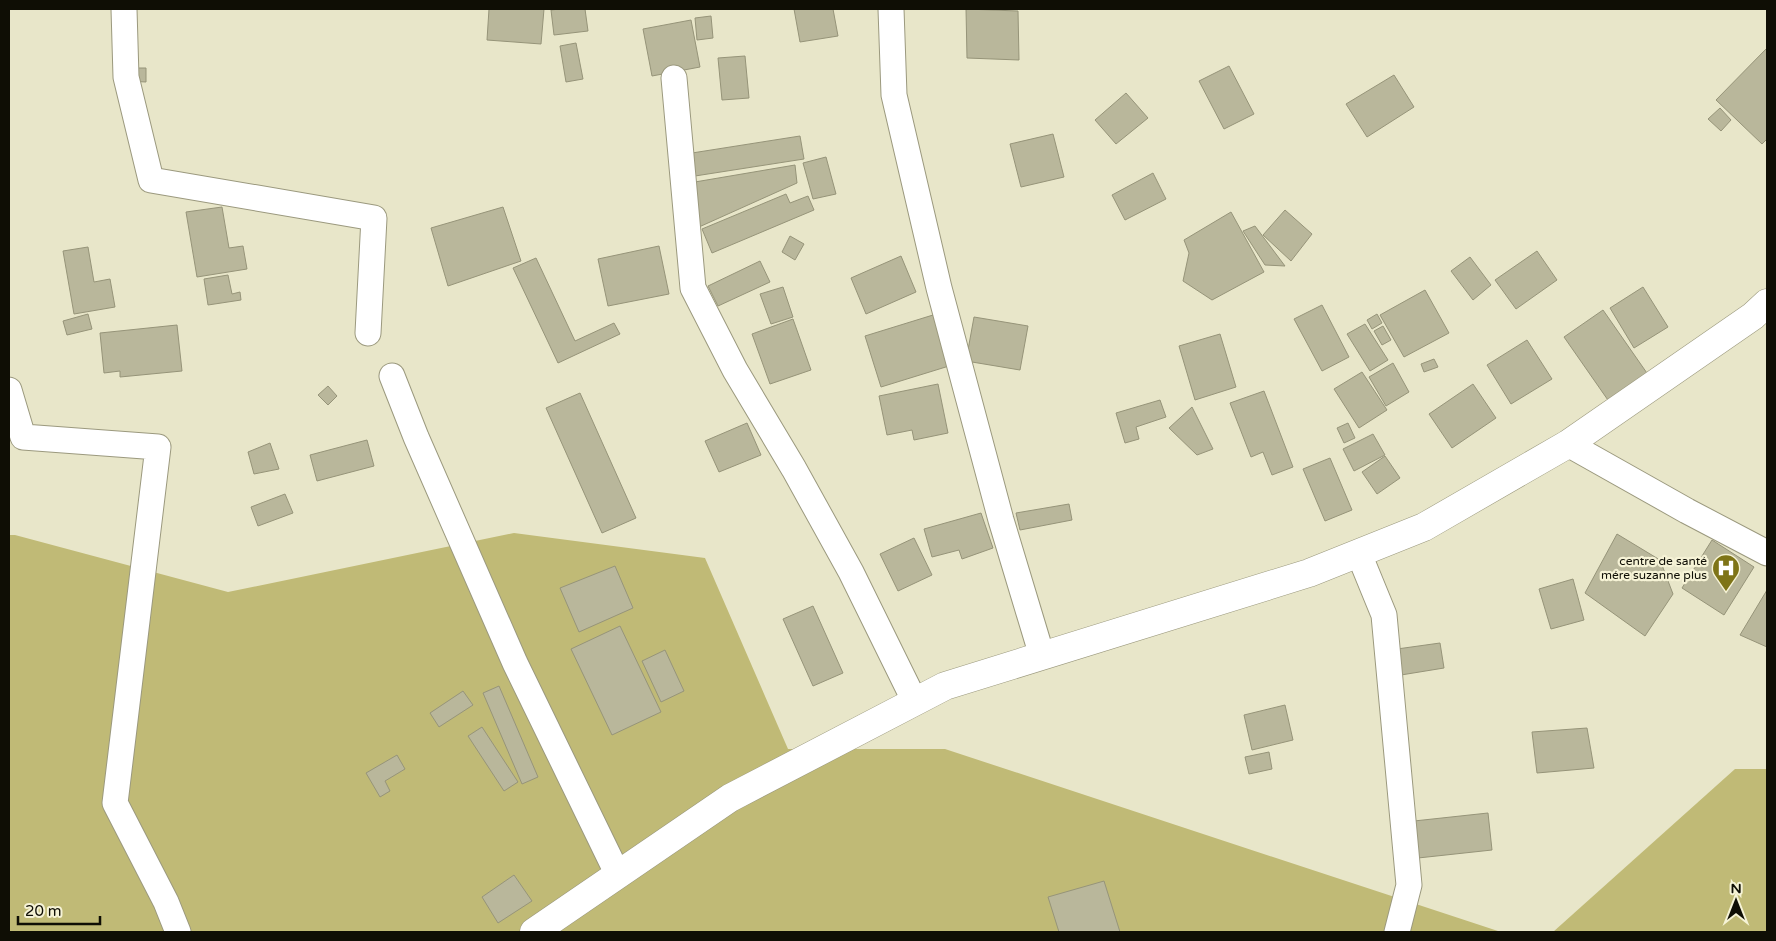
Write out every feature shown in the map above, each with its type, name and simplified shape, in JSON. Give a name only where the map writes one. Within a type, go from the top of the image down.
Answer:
[{"type":"street","points":[[124,9],[126,77],[151,180],[374,218],[368,333]]},
{"type":"street","points":[[891,9],[894,94],[898,114],[941,297],[1001,520],[1042,656]]},
{"type":"street","points":[[674,78],[693,288],[735,370],[794,469],[851,572],[915,702]]},
{"type":"street","points":[[534,932],[730,798],[945,686],[1309,574],[1424,527],[1568,444],[1753,316],[1767,303]]},
{"type":"street","points":[[392,376],[416,437],[515,663],[618,875]]},
{"type":"street","points":[[9,390],[23,437],[158,447],[114,804],[166,902],[178,932]]},
{"type":"street","points":[[1568,444],[1687,511],[1767,553]]},
{"type":"street","points":[[1359,554],[1384,615],[1410,885],[1397,932]]},
{"type":"shaded area","points":[[514,533],[705,558],[788,749],[945,749],[1501,932],[9,932],[9,535],[15,535],[228,592]]},
{"type":"shaded area","points":[[1735,769],[1767,769],[1767,932],[1553,932]]},
{"type":"building","points":[[489,9],[544,9],[541,44],[487,40]]},
{"type":"building","points":[[585,9],[588,31],[554,35],[551,10]]},
{"type":"building","points":[[794,9],[833,9],[838,36],[800,42]]},
{"type":"building","points":[[966,9],[1018,11],[1019,60],[967,58]]},
{"type":"building","points":[[711,16],[713,38],[697,40],[695,18]]},
{"type":"building","points":[[691,20],[700,67],[652,76],[643,29]]},
{"type":"building","points":[[576,43],[583,79],[566,82],[560,46]]},
{"type":"building","points":[[1767,48],[1767,139],[1762,144],[1716,100]]},
{"type":"building","points":[[745,56],[749,98],[722,100],[718,58]]},
{"type":"building","points":[[1229,66],[1254,114],[1224,129],[1199,81]]},
{"type":"building","points":[[127,68],[146,68],[146,82],[127,81]]},
{"type":"building","points":[[1394,75],[1414,107],[1367,137],[1346,104]]},
{"type":"building","points":[[1126,93],[1148,118],[1116,144],[1095,120]]},
{"type":"building","points":[[1720,108],[1731,120],[1721,131],[1708,119]]},
{"type":"building","points":[[1053,134],[1064,177],[1021,187],[1010,144]]},
{"type":"building","points":[[800,136],[804,159],[695,176],[692,153]]},
{"type":"building","points":[[826,157],[836,194],[813,199],[803,163]]},
{"type":"building","points":[[795,165],[797,183],[699,227],[689,183]]},
{"type":"building","points":[[1153,173],[1166,199],[1125,220],[1112,195]]},
{"type":"building","points":[[786,194],[790,203],[808,196],[814,210],[712,253],[702,229]]},
{"type":"building","points":[[222,207],[229,248],[243,246],[247,269],[197,277],[186,212]]},
{"type":"building","points":[[503,207],[521,261],[448,286],[431,228]]},
{"type":"building","points":[[1285,210],[1312,234],[1291,261],[1263,235]]},
{"type":"building","points":[[1231,212],[1264,272],[1212,300],[1183,281],[1189,253],[1184,240]]},
{"type":"building","points":[[1255,226],[1285,266],[1265,265],[1243,231]]},
{"type":"building","points":[[790,236],[804,244],[795,260],[782,252]]},
{"type":"building","points":[[659,246],[669,294],[608,306],[598,259]]},
{"type":"building","points":[[88,247],[94,282],[110,279],[115,307],[74,314],[63,251]]},
{"type":"building","points":[[1537,251],[1557,280],[1516,309],[1495,280]]},
{"type":"building","points":[[901,256],[916,292],[866,314],[851,278]]},
{"type":"building","points":[[1470,257],[1491,285],[1473,300],[1451,271]]},
{"type":"building","points":[[536,258],[575,341],[614,323],[620,334],[558,363],[513,268]]},
{"type":"building","points":[[760,261],[770,282],[718,306],[708,286]]},
{"type":"building","points":[[228,275],[232,294],[240,292],[241,300],[208,305],[204,279]]},
{"type":"building","points":[[783,287],[793,317],[771,324],[760,294]]},
{"type":"building","points":[[1643,287],[1668,327],[1634,348],[1610,308]]},
{"type":"building","points":[[1425,290],[1449,333],[1404,357],[1380,315]]},
{"type":"building","points":[[1322,305],[1349,357],[1322,371],[1294,319]]},
{"type":"building","points":[[1603,310],[1649,376],[1610,403],[1564,337]]},
{"type":"building","points":[[88,314],[92,329],[67,335],[63,321]]},
{"type":"building","points":[[1377,314],[1382,323],[1372,329],[1367,320]]},
{"type":"building","points":[[933,315],[949,366],[881,387],[865,336]]},
{"type":"building","points":[[974,317],[1028,326],[1020,370],[966,361]]},
{"type":"building","points":[[793,319],[811,370],[770,384],[752,334]]},
{"type":"building","points":[[1365,324],[1388,360],[1370,371],[1347,334]]},
{"type":"building","points":[[177,325],[182,371],[120,377],[120,371],[104,373],[100,333]]},
{"type":"building","points":[[1383,326],[1391,340],[1382,345],[1374,331]]},
{"type":"building","points":[[1220,334],[1236,387],[1195,400],[1179,346]]},
{"type":"building","points":[[1527,340],[1552,379],[1511,404],[1487,365]]},
{"type":"building","points":[[1434,359],[1438,367],[1424,372],[1421,364]]},
{"type":"building","points":[[1393,363],[1409,392],[1386,406],[1369,377]]},
{"type":"building","points":[[1362,372],[1387,410],[1359,428],[1334,389]]},
{"type":"building","points":[[938,384],[948,433],[914,440],[912,430],[887,435],[879,396]]},
{"type":"building","points":[[1473,384],[1496,418],[1452,448],[1429,414]]},
{"type":"building","points":[[328,386],[337,396],[328,405],[318,395]]},
{"type":"building","points":[[1264,391],[1293,467],[1272,475],[1263,452],[1251,457],[1230,403]]},
{"type":"building","points":[[580,393],[636,518],[602,533],[546,408]]},
{"type":"building","points":[[1160,400],[1166,417],[1136,427],[1139,439],[1125,443],[1116,413]]},
{"type":"building","points":[[1192,407],[1213,449],[1197,455],[1169,428]]},
{"type":"building","points":[[747,423],[761,455],[719,472],[705,441]]},
{"type":"building","points":[[1348,423],[1355,438],[1344,443],[1337,428]]},
{"type":"building","points":[[1373,434],[1385,455],[1354,471],[1343,449]]},
{"type":"building","points":[[367,440],[374,466],[317,481],[310,455]]},
{"type":"building","points":[[270,443],[279,469],[254,474],[248,452]]},
{"type":"building","points":[[1385,456],[1400,478],[1377,494],[1362,472]]},
{"type":"building","points":[[1330,458],[1352,510],[1325,521],[1303,469]]},
{"type":"building","points":[[285,494],[293,513],[258,526],[251,507]]},
{"type":"building","points":[[1069,504],[1072,520],[1020,530],[1016,513]]},
{"type":"building","points":[[981,513],[993,548],[962,559],[959,550],[932,557],[924,529]]},
{"type":"building","points":[[1617,534],[1660,560],[1673,594],[1645,636],[1585,593]]},
{"type":"building","points":[[914,538],[932,575],[898,591],[880,554]]},
{"type":"building","points":[[1712,540],[1754,567],[1724,615],[1682,588]]},
{"type":"building","points":[[615,566],[633,608],[579,632],[560,588]]},
{"type":"building","points":[[1573,579],[1584,620],[1551,629],[1539,589]]},
{"type":"building","points":[[1767,590],[1767,647],[1740,635]]},
{"type":"building","points":[[813,606],[843,673],[813,686],[783,619]]},
{"type":"building","points":[[620,626],[661,712],[612,735],[571,649]]},
{"type":"building","points":[[1440,643],[1444,668],[1401,675],[1397,649]]},
{"type":"building","points":[[665,650],[684,691],[661,702],[642,661]]},
{"type":"building","points":[[499,686],[538,777],[522,784],[483,693]]},
{"type":"building","points":[[463,691],[473,705],[439,727],[430,713]]},
{"type":"building","points":[[1285,705],[1293,740],[1252,750],[1244,715]]},
{"type":"building","points":[[482,727],[518,782],[504,791],[468,736]]},
{"type":"building","points":[[1587,728],[1594,768],[1537,773],[1532,732]]},
{"type":"building","points":[[1269,752],[1272,769],[1249,774],[1245,757]]},
{"type":"building","points":[[397,755],[405,769],[385,781],[390,791],[380,797],[366,773]]},
{"type":"building","points":[[1488,813],[1492,850],[1418,858],[1414,821]]},
{"type":"building","points":[[514,875],[532,901],[498,923],[482,897]]},
{"type":"building","points":[[1104,881],[1120,932],[1059,932],[1048,897]]},
{"type":"place","name":"centre de santé mére suzanne plus","points":[[1726,592]]}]
